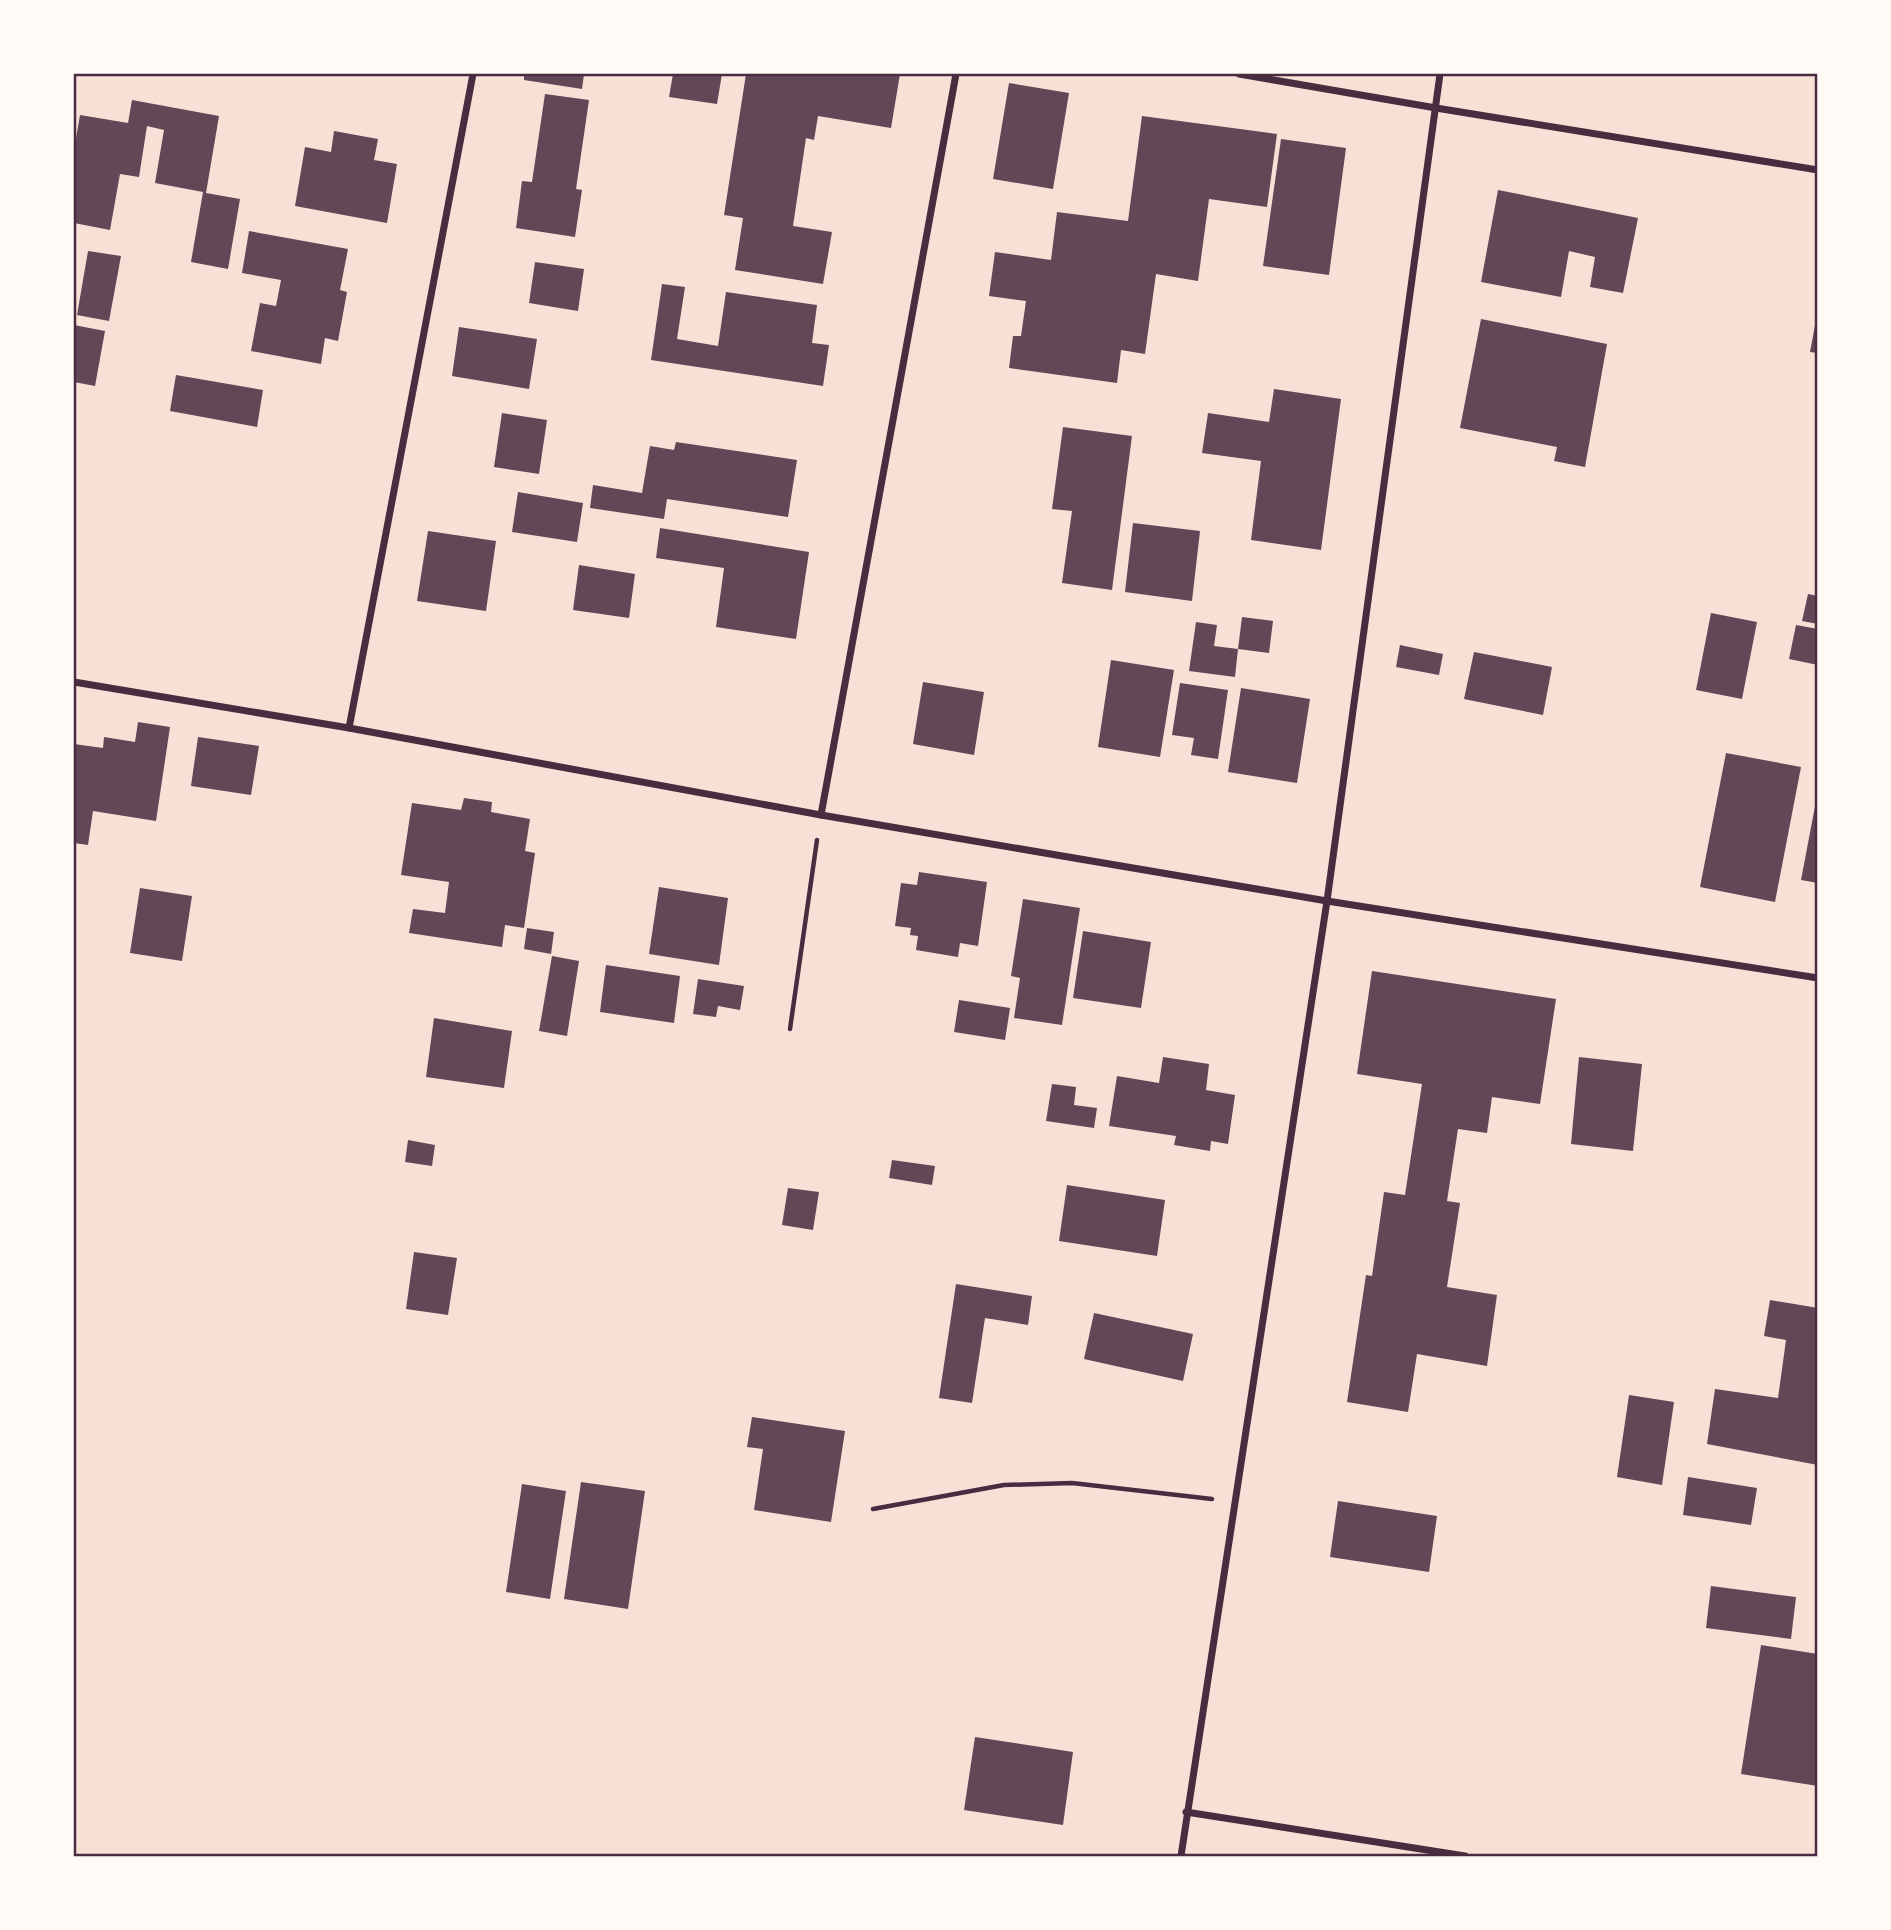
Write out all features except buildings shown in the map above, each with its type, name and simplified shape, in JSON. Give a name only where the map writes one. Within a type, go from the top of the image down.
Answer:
[{"type":"street","points":[[349,728],[473,74]]},
{"type":"street","points":[[821,815],[957,74]]},
{"type":"street","points":[[1239,74],[1818,170]]},
{"type":"street","points":[[1181,1857],[1327,901],[1440,74]]},
{"type":"street","points":[[74,682],[349,728],[821,815],[1327,901],[1818,978]]},
{"type":"street","points":[[1186,1812],[1465,1857]]},
{"type":"path","points":[[790,1029],[821,815]]},
{"type":"path","points":[[873,1509],[1004,1485],[1072,1483],[1236,1502]]}]
